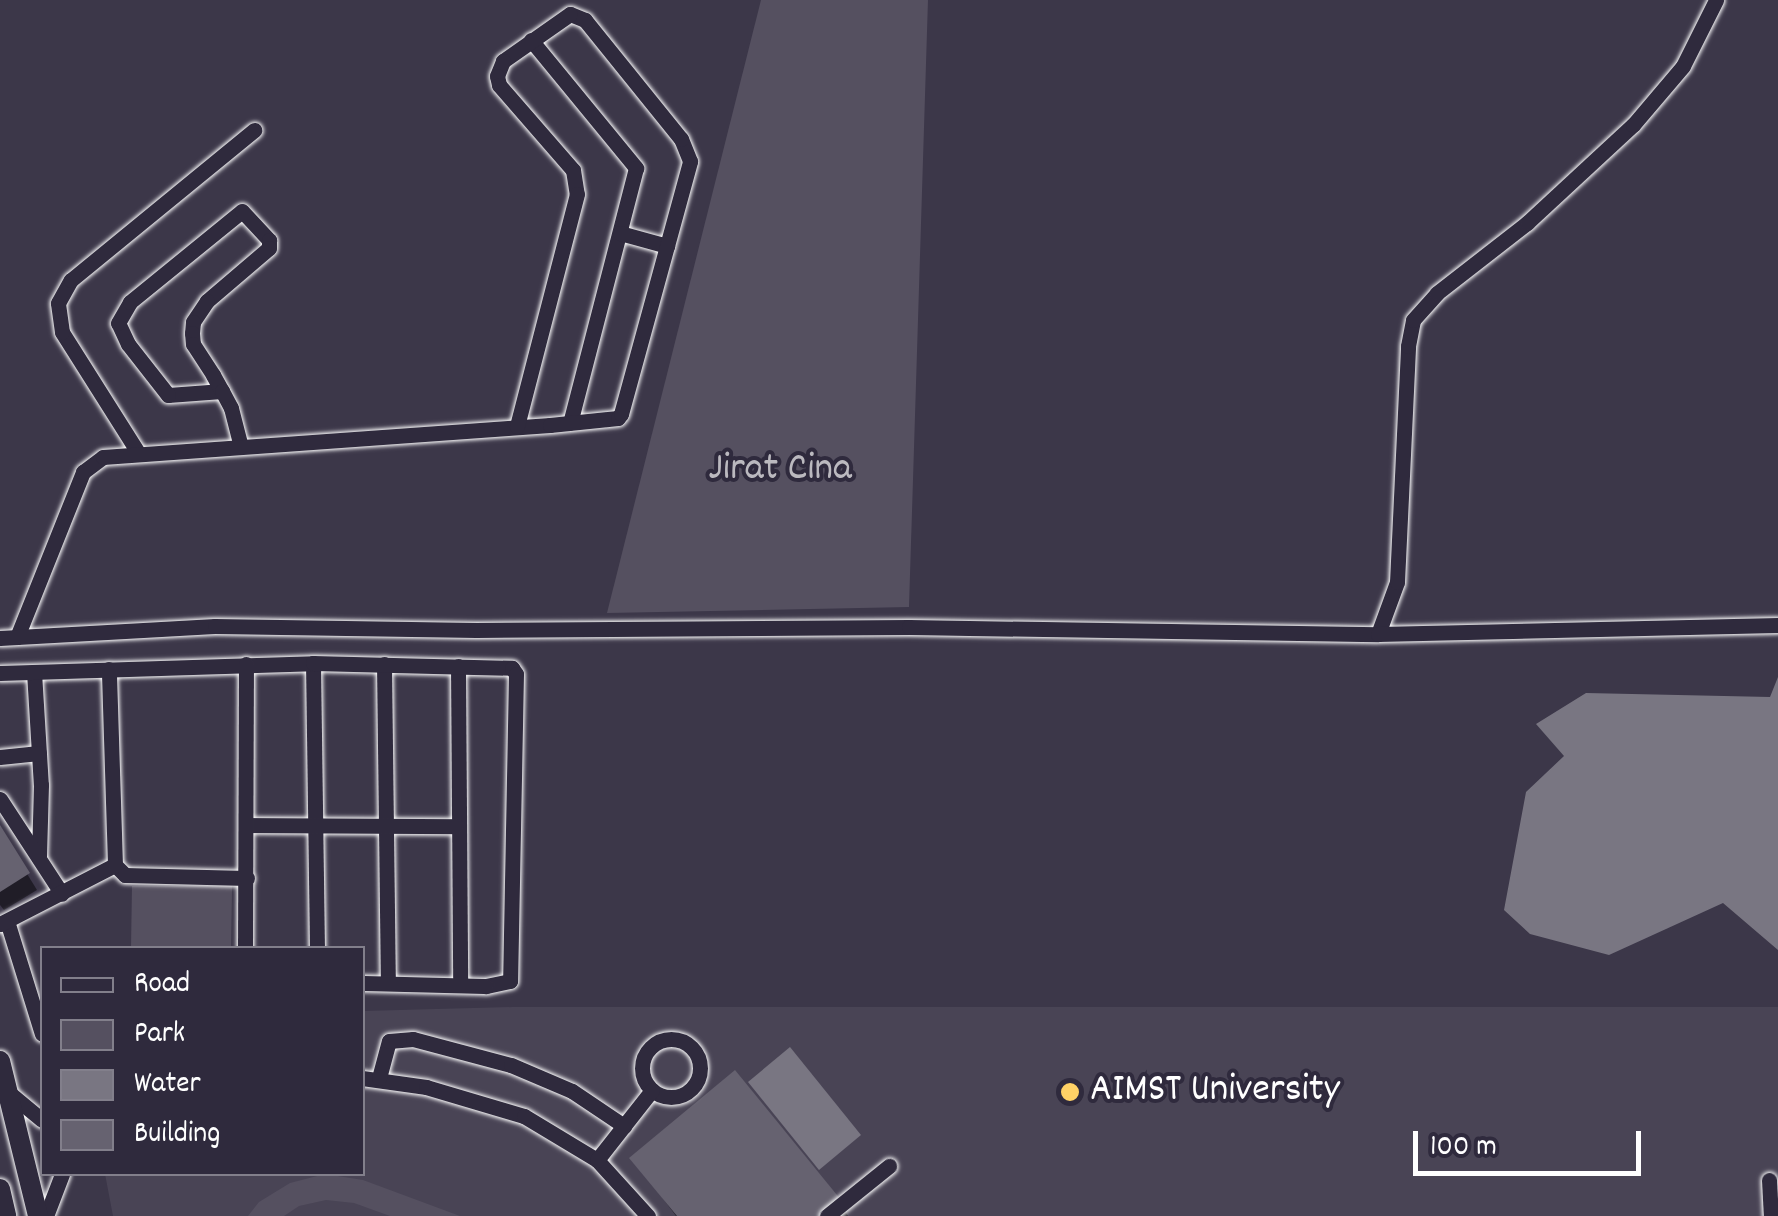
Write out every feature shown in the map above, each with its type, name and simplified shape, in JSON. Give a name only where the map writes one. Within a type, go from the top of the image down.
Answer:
[{"type":"main road","points":[[0,1061],[42,1216]]},
{"type":"main road","points":[[0,1189],[6,1216]]},
{"type":"street","points":[[1378,634],[1397,582],[1408,346],[1414,320],[1437,293],[1526,223],[1634,124],[1683,66],[1716,0]]},
{"type":"street","points":[[18,636],[84,472],[103,458],[139,454],[241,448],[618,418],[622,414],[690,161],[681,139],[586,20],[562,16],[504,61],[497,76],[499,85],[573,170],[577,194],[517,426]]},
{"type":"street","points":[[531,40],[636,168],[570,422]]},
{"type":"street","points":[[139,454],[62,332],[58,303],[71,280],[254,130]]},
{"type":"street","points":[[222,390],[168,395],[128,344],[118,323],[130,302],[242,211],[269,240],[269,248],[208,301],[193,322],[193,344],[222,390],[241,448]]},
{"type":"street","points":[[620,234],[667,246]]},
{"type":"street","points":[[0,638],[215,626],[476,630],[909,627],[1378,634],[1778,626]]},
{"type":"street","points":[[39,858],[40,638]]},
{"type":"street","points":[[0,673],[313,663],[504,666],[516,674],[512,974],[501,985],[365,984]]},
{"type":"street","points":[[313,663],[317,946]]},
{"type":"street","points":[[245,946],[246,664]]},
{"type":"street","points":[[384,664],[388,982]]},
{"type":"street","points":[[458,666],[456,826],[460,984]]},
{"type":"street","points":[[109,669],[115,865],[125,875],[246,878]]},
{"type":"street","points":[[0,757],[38,754]]},
{"type":"street","points":[[0,799],[62,894]]},
{"type":"street","points":[[246,825],[456,826]]},
{"type":"street","points":[[40,1028],[4,922],[115,865]]},
{"type":"street","points":[[624,1126],[572,1091],[511,1064],[413,1040],[389,1041],[371,1078],[481,1100],[524,1116],[597,1160],[648,1216]]},
{"type":"street","points":[[597,1160],[652,1090]]},
{"type":"street","points":[[7,1091],[40,1118]]},
{"type":"street","points":[[828,1216],[889,1166]]},
{"type":"street","points":[[42,1216],[61,1176]]},
{"type":"street","points":[[1769,1180],[1772,1216]]},
{"type":"shaded area","name":"AIMST University","points":[[513,1007],[1778,1007],[1778,1216],[113,1216],[105,1176],[365,1176],[365,1011]]},
{"type":"green space","name":"Jirat Cina","points":[[761,0],[928,0],[909,607],[607,613]]},
{"type":"green space","points":[[132,886],[232,886],[231,946],[131,946]]},
{"type":"green space","points":[[317,1176],[363,1180],[460,1216],[390,1216],[354,1203],[326,1200],[299,1206],[284,1216],[248,1216],[259,1202],[290,1183]]},
{"type":"water","points":[[1778,677],[1778,950],[1723,903],[1609,955],[1530,934],[1504,910],[1526,792],[1564,756],[1536,724],[1586,693],[1770,697]]},
{"type":"water","points":[[790,1047],[861,1135],[819,1170],[748,1082]]},
{"type":"building","points":[[0,825],[30,873],[0,892]]},
{"type":"building","points":[[735,1070],[841,1200],[821,1216],[677,1216],[629,1158]]},
{"type":"place","name":"AIMST University","points":[[1070,1092]]}]
